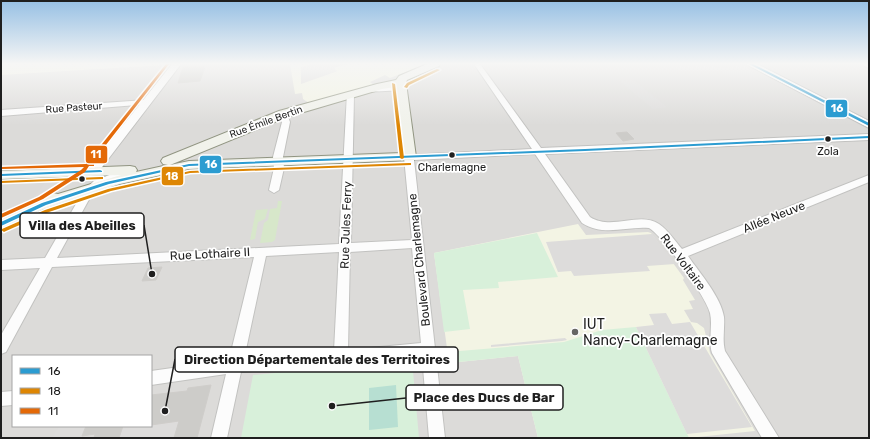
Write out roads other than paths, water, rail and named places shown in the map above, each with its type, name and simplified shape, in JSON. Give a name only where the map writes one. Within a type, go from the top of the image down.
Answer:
[{"type":"main road","name":"Rue Émile Bertin","points":[[1,175],[131,170],[190,159],[283,114],[387,84]]},
{"type":"main road","name":"Boulevard Charlemagne","points":[[401,86],[409,157]]},
{"type":"main road","points":[[44,204],[117,180],[190,159],[279,162],[409,157]]},
{"type":"main road","points":[[1,224],[44,204],[82,181],[92,172]]},
{"type":"main road","points":[[59,195],[68,181],[66,173]]},
{"type":"street","points":[[92,172],[160,84]]},
{"type":"street","name":"Rue Voltaire","points":[[491,84],[586,220],[591,224],[601,227],[650,224],[660,230],[712,302],[718,320],[715,341],[719,353],[771,438]]},
{"type":"street","points":[[791,84],[869,125]]},
{"type":"street","name":"Rue Jules Ferry","points":[[342,356],[350,95]]},
{"type":"street","name":"Rue Pasteur","points":[[1,113],[146,102]]},
{"type":"street","points":[[274,190],[279,168],[278,157],[286,122],[283,114]]},
{"type":"street","points":[[409,157],[869,137]]},
{"type":"street","name":"Boulevard Charlemagne","points":[[409,157],[437,438]]},
{"type":"street","points":[[1,348],[90,189],[102,180],[131,170]]},
{"type":"street","name":"Allée Neuve","points":[[679,255],[869,178]]},
{"type":"street","name":"Rue Lothaire II","points":[[1,265],[418,244]]},
{"type":"street","points":[[219,438],[261,252]]},
{"type":"street","points":[[152,378],[236,366],[428,349]]},
{"type":"street","points":[[1,399],[12,398]]},
{"type":"place","name":"Zola","points":[[828,139]]},
{"type":"place","name":"Charlemagne","points":[[452,155]]},
{"type":"place","name":"Villa des Abeilles","points":[[152,274]]},
{"type":"place","name":"IUT Nancy-Charlemagne","points":[[575,332]]},
{"type":"place","name":"Place des Ducs de Bar","points":[[332,406]]},
{"type":"place","name":"Direction Départementale des Territoires","points":[[165,411]]}]
